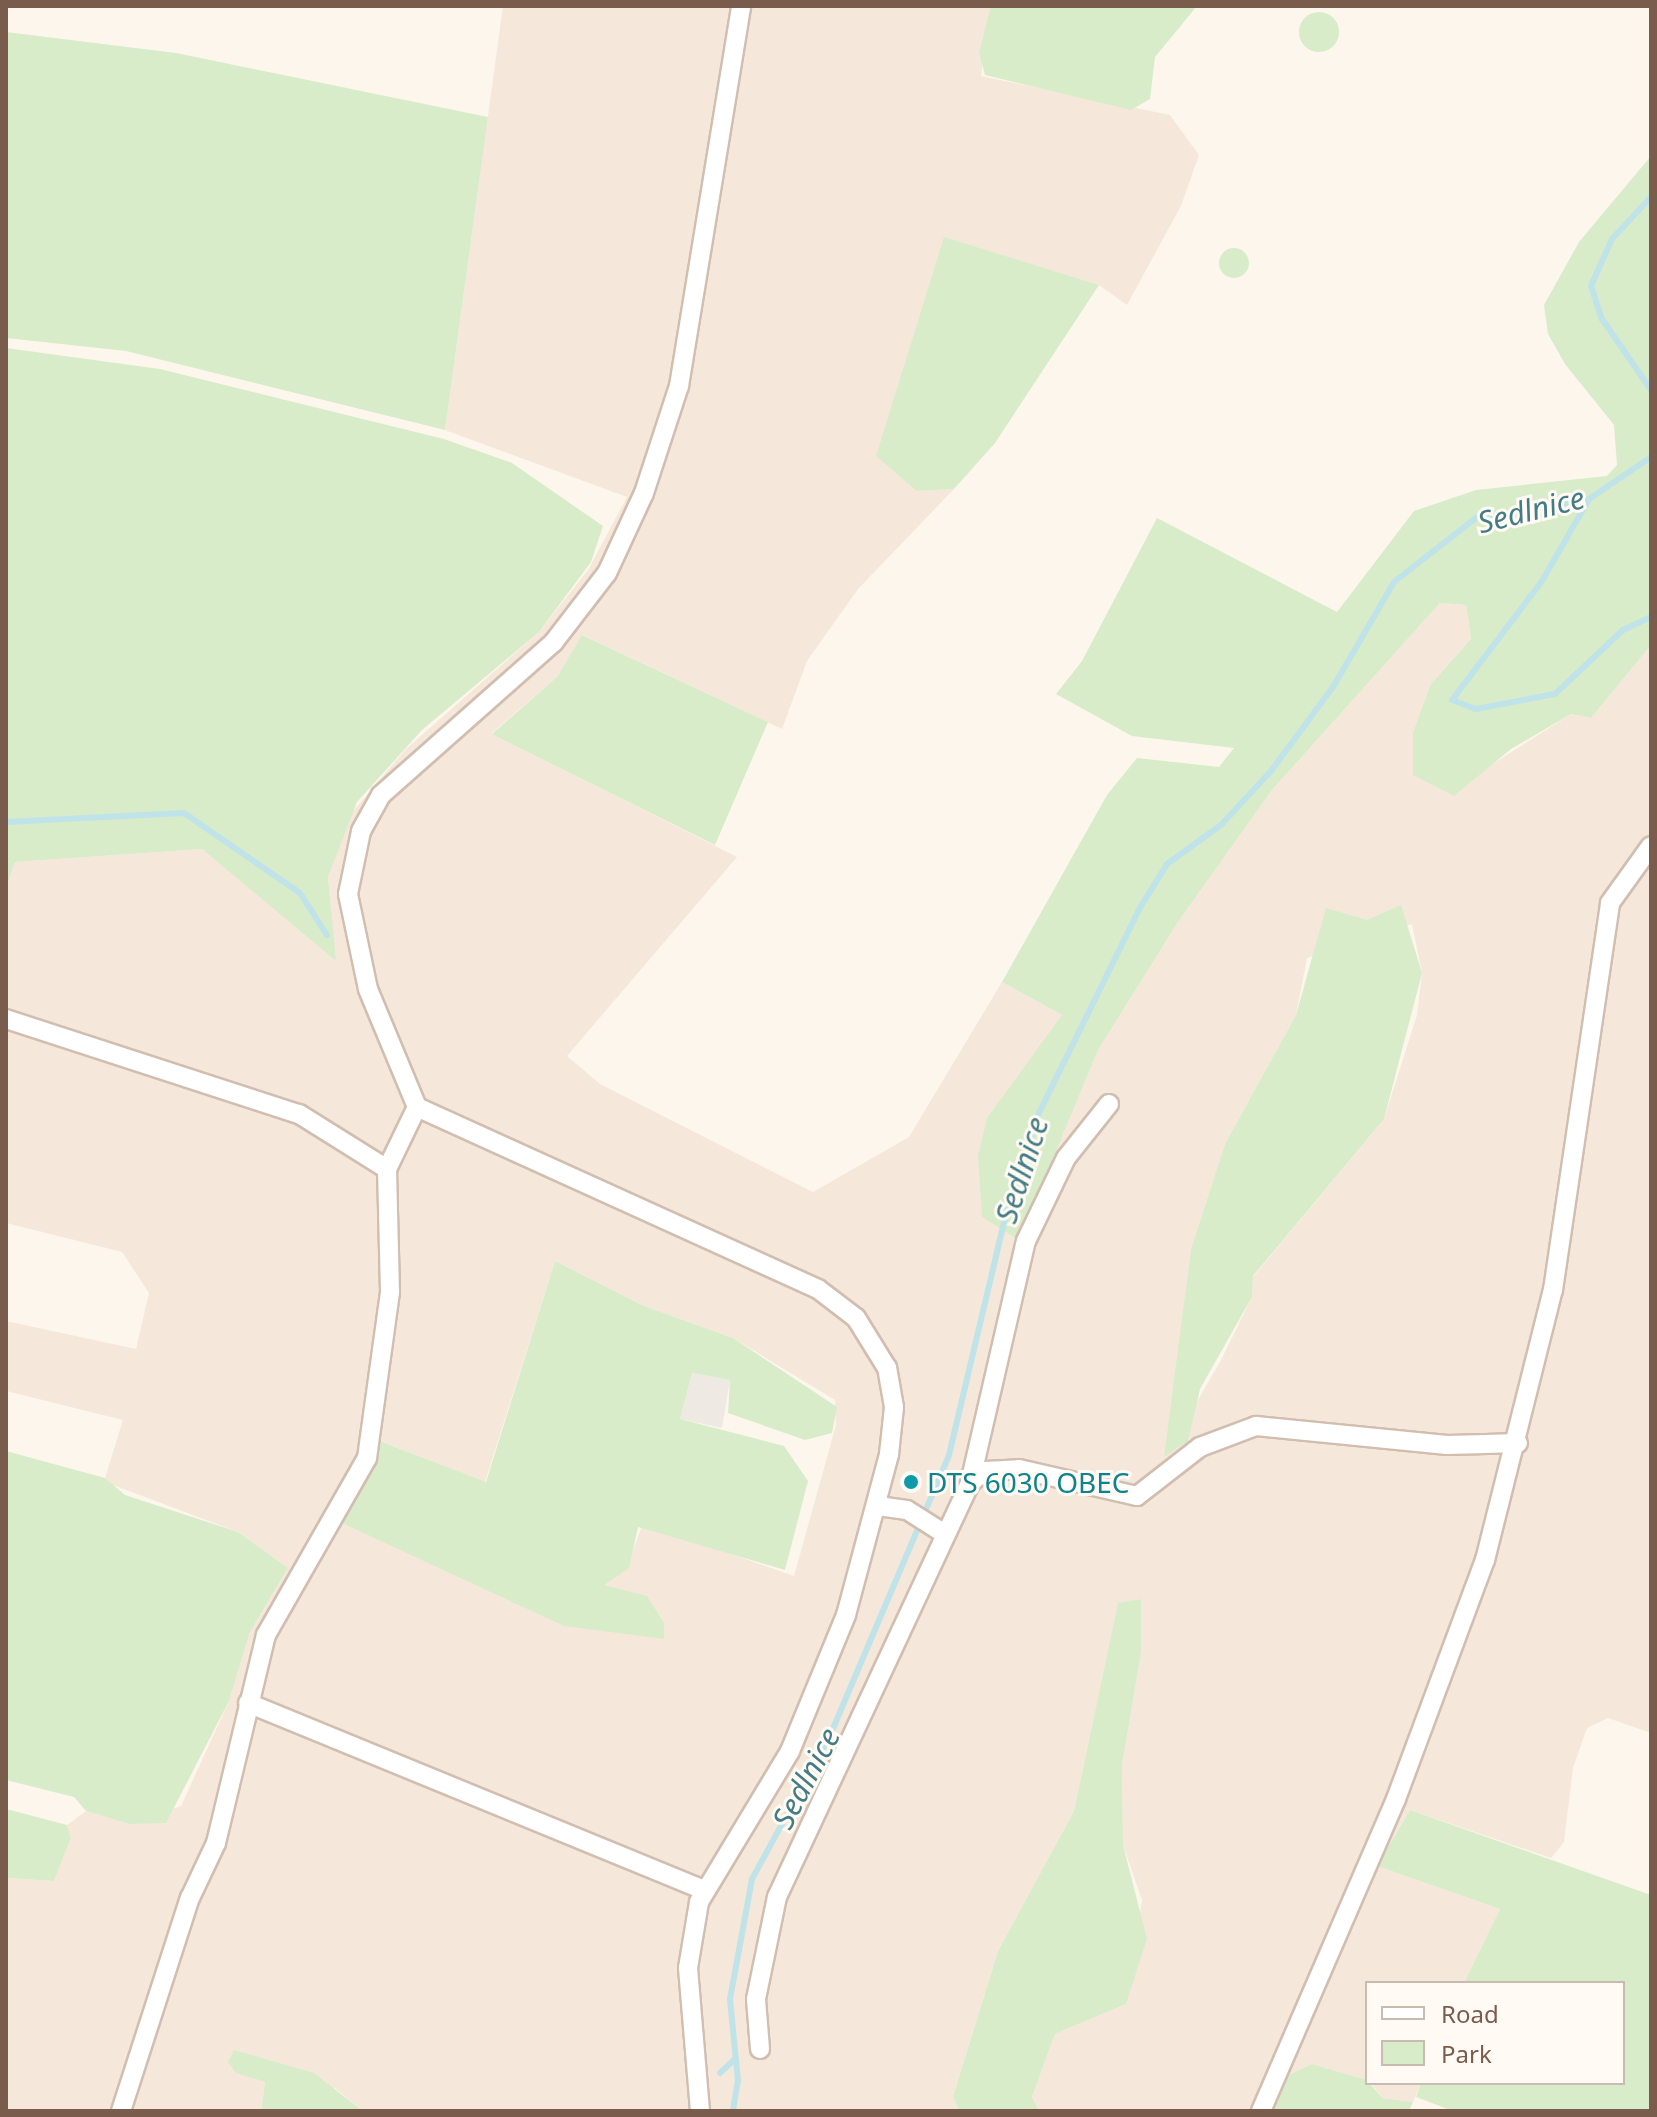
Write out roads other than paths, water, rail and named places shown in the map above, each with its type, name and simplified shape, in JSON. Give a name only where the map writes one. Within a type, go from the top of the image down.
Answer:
[{"type":"street","points":[[700,2111],[688,1968],[703,1890],[790,1751],[846,1615],[878,1506],[892,1389],[879,1352],[844,1306],[417,1107],[399,1079],[350,919],[354,854],[381,795],[553,643],[620,546],[679,386],[741,6]]},
{"type":"street","points":[[1261,2111],[1396,1799],[1485,1560],[1518,1443],[1572,1189],[1610,903],[1651,846]]},
{"type":"street","points":[[6,1019],[299,1114],[387,1169]]},
{"type":"street","points":[[970,1483],[1026,1241],[1066,1158],[1109,1104]]},
{"type":"street","points":[[121,2111],[190,1898],[216,1843],[248,1703],[277,1611],[360,1475],[372,1440],[390,1292],[387,1169],[417,1107]]},
{"type":"street","points":[[760,2049],[756,1999],[777,1897],[940,1530],[970,1483],[985,1471],[1019,1469],[1137,1496],[1200,1447],[1256,1426],[1447,1445],[1518,1443]]},
{"type":"street","points":[[878,1506],[907,1510],[940,1530]]},
{"type":"street","points":[[248,1703],[703,1890]]},
{"type":"waterway","name":"Sedlnice","points":[[1651,197],[1612,239],[1591,286],[1602,319],[1651,390]]},
{"type":"waterway","name":"Sedlnice","points":[[733,2111],[738,2081],[730,1999],[752,1879],[829,1738],[949,1455],[1009,1202],[1039,1113],[1141,906],[1167,864],[1221,825],[1271,771],[1333,687],[1394,582],[1476,518],[1589,499],[1651,457]]},
{"type":"waterway","points":[[1589,499],[1542,581],[1452,700],[1476,709],[1555,694],[1623,630],[1651,617]]},
{"type":"waterway","points":[[6,822],[184,813],[300,893],[327,935]]},
{"type":"waterway","points":[[720,2073],[735,2059]]},
{"type":"place","name":"DTS 6030 OBEC","points":[[911,1482]]}]
